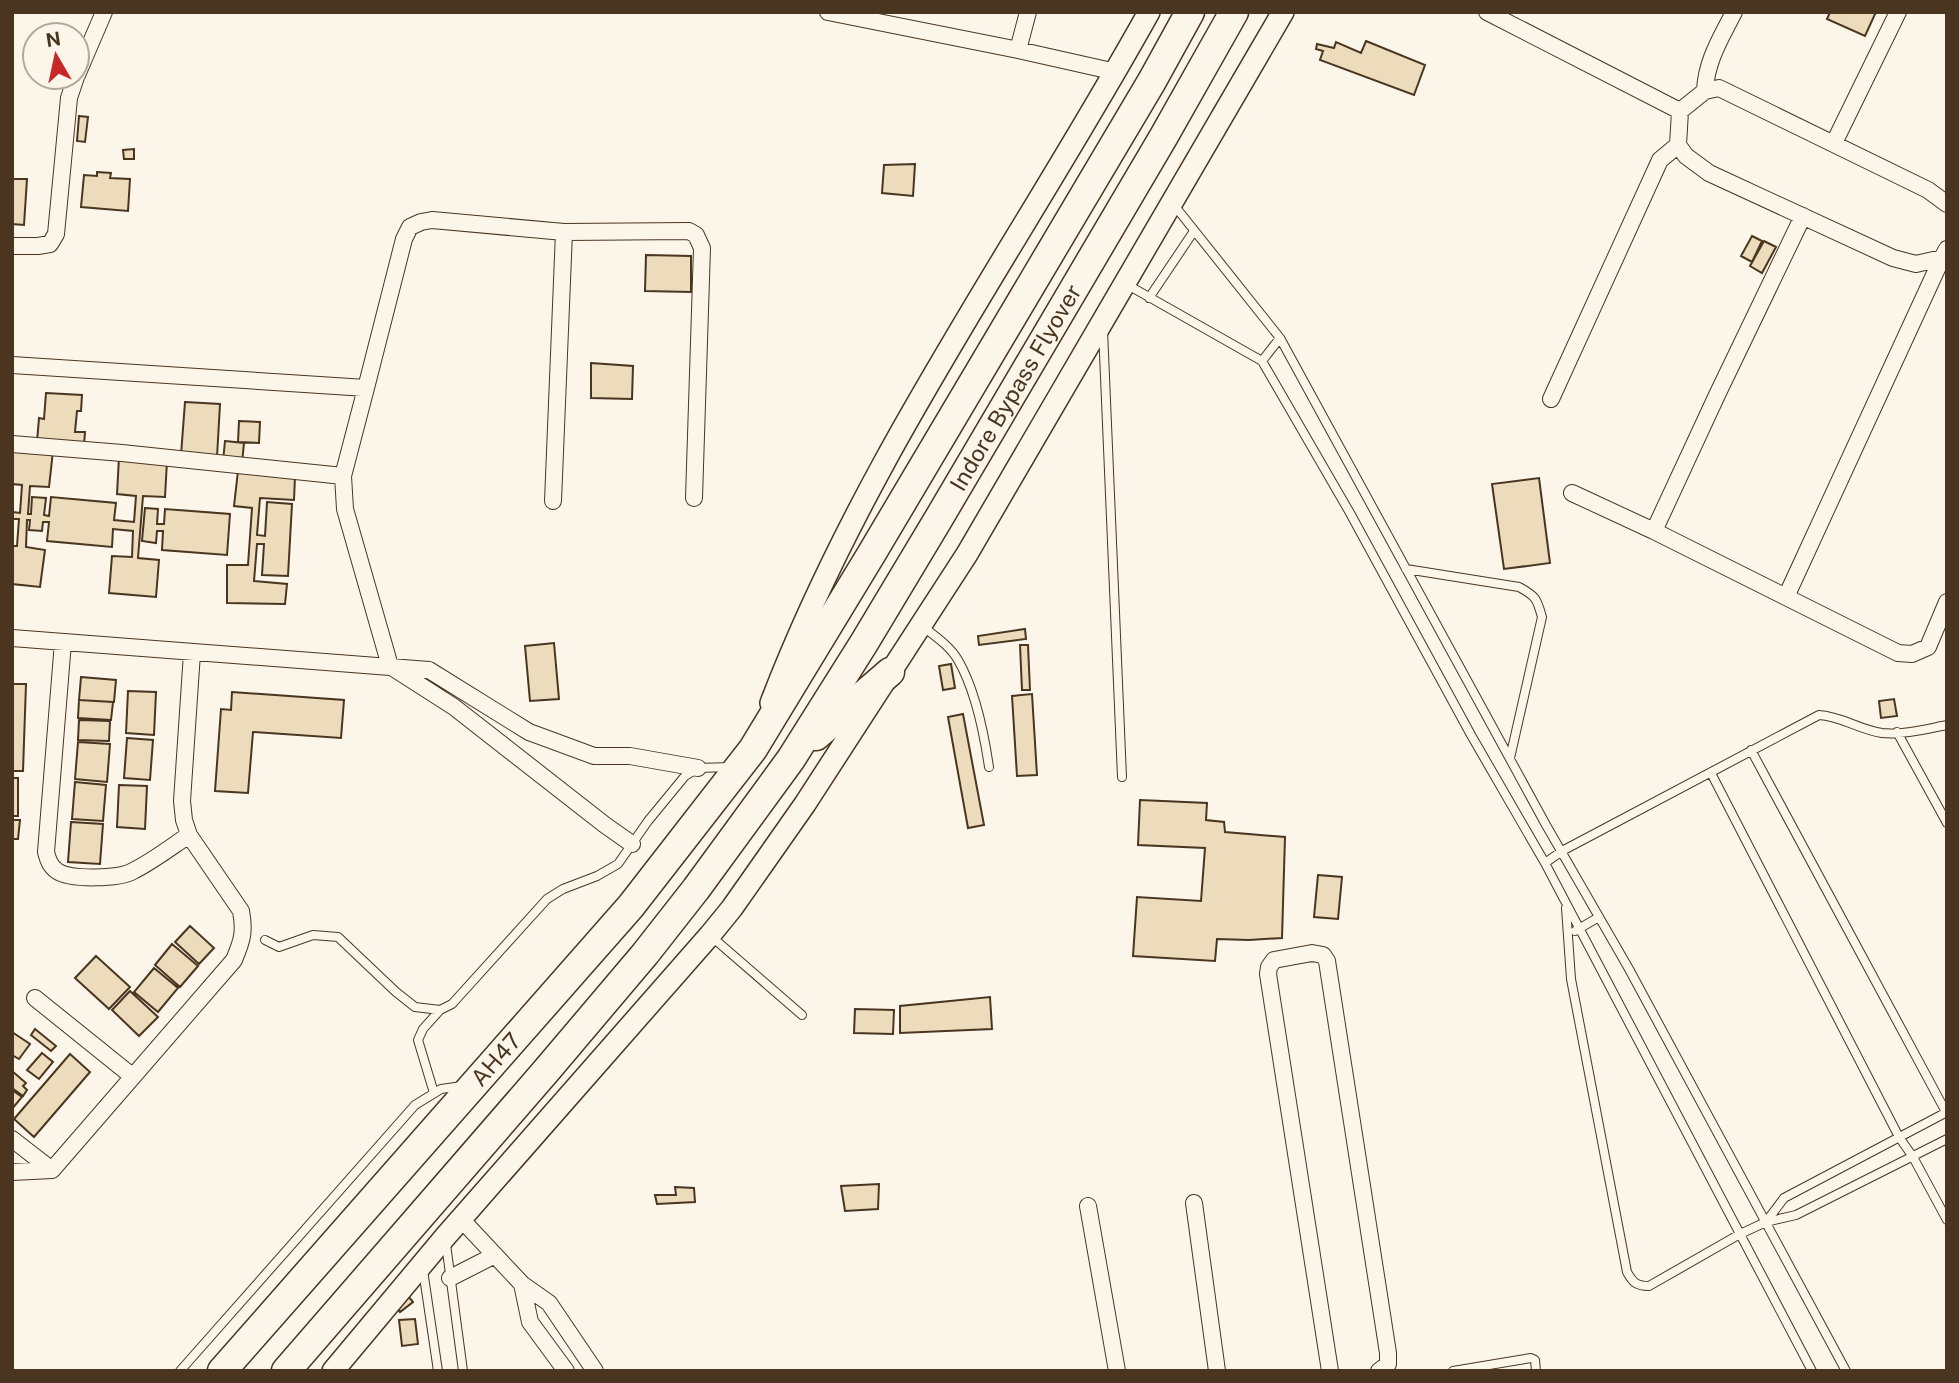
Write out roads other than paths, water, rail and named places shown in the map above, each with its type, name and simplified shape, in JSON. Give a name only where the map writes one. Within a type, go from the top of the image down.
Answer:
[{"type":"highway","name":"Indore Bypass Flyover","points":[[759,740],[1190,12]]},
{"type":"highway","name":"Indore Bypass Flyover","points":[[791,759],[864,643],[1164,136],[1234,12]]},
{"type":"highway","points":[[791,759],[890,671]]},
{"type":"highway","name":"AH47","points":[[222,1371],[631,906],[759,740]]},
{"type":"highway","name":"AH47","points":[[286,1371],[645,954],[791,759]]},
{"type":"street","points":[[91,43],[104,12]]},
{"type":"street","points":[[828,12],[1116,72]]},
{"type":"street","points":[[1018,50],[1028,12]]},
{"type":"street","points":[[759,740],[793,644],[891,449],[1149,12]]},
{"type":"street","points":[[332,1371],[445,1237],[710,935],[805,804],[967,554],[1283,12]]},
{"type":"street","points":[[1487,12],[1680,111]]},
{"type":"street","points":[[1705,91],[1709,62],[1734,12]]},
{"type":"street","points":[[1834,143],[1898,12]]},
{"type":"street","points":[[1945,254],[1916,264],[1893,258],[1709,173],[1686,156],[1678,145],[1680,111],[1705,91],[1720,88],[1928,190],[1947,204]]},
{"type":"street","points":[[12,246],[50,244],[56,234],[72,91]]},
{"type":"street","points":[[1552,399],[1660,160],[1678,145]]},
{"type":"street","points":[[1654,531],[1803,216]]},
{"type":"street","points":[[632,844],[454,707],[390,666],[345,509],[343,476],[404,239],[410,227],[432,220],[564,232],[689,231],[696,235],[702,248],[694,498]]},
{"type":"street","points":[[553,501],[564,232]]},
{"type":"street","points":[[1786,597],[1945,254]]},
{"type":"street","points":[[12,365],[366,388]]},
{"type":"street","points":[[12,444],[343,476]]},
{"type":"street","points":[[1572,493],[1898,653],[1912,653],[1928,647],[1947,602]]},
{"type":"street","points":[[12,638],[429,670],[528,732],[594,756],[630,756],[698,768]]},
{"type":"street","points":[[64,642],[46,852],[49,862],[64,874],[114,877],[131,873],[190,835]]},
{"type":"street","points":[[12,1172],[52,1170],[234,960],[243,938],[242,911],[190,835],[184,820],[182,801],[192,653]]},
{"type":"street","points":[[1330,1371],[1268,974],[1274,960],[1312,953],[1323,955],[1327,961],[1388,1353],[1388,1364],[1379,1371]]},
{"type":"street","points":[[34,998],[132,1076]]},
{"type":"street","points":[[12,1139],[52,1170]]},
{"type":"street","points":[[1194,1203],[1217,1371]]},
{"type":"street","points":[[1088,1206],[1117,1371]]},
{"type":"street","points":[[461,1219],[522,1284],[549,1303],[596,1371]]},
{"type":"street","points":[[450,1278],[495,1255]]},
{"type":"street","points":[[522,1284],[530,1322],[566,1371]]},
{"type":"lane","points":[[1172,203],[1280,338],[1846,1371]]},
{"type":"lane","points":[[1149,298],[1194,230]]},
{"type":"lane","points":[[1126,284],[1262,361],[1545,863],[1812,1371]]},
{"type":"lane","points":[[1102,324],[1122,778]]},
{"type":"lane","points":[[1262,361],[1280,338]]},
{"type":"lane","points":[[1406,569],[1519,587],[1533,594],[1538,601],[1542,617],[1510,758]]},
{"type":"lane","points":[[921,625],[941,640],[958,660],[983,726],[989,767]]},
{"type":"lane","points":[[1545,863],[1562,851],[1819,715],[1831,716],[1882,733],[1909,733],[1947,725]]},
{"type":"lane","points":[[1897,732],[1947,822]]},
{"type":"lane","points":[[1751,750],[1946,1112],[1784,1198],[1766,1222]]},
{"type":"lane","points":[[434,1093],[418,1040],[423,1029],[440,1010],[452,1003],[547,899],[618,864],[685,776],[698,768],[738,768]]},
{"type":"lane","points":[[1710,773],[1899,1137],[1913,1157],[1947,1220]]},
{"type":"lane","points":[[1565,902],[1573,992],[1627,1272],[1639,1286],[1649,1286],[1740,1234],[1766,1222],[1796,1215],[1947,1139]]},
{"type":"lane","points":[[1568,935],[1599,917]]},
{"type":"lane","points":[[265,940],[279,947],[313,935],[338,937],[415,1007],[440,1010]]},
{"type":"lane","points":[[710,935],[802,1015]]},
{"type":"lane","points":[[180,1371],[415,1105],[441,1089],[473,1085]]},
{"type":"lane","points":[[445,1237],[463,1371]]},
{"type":"lane","points":[[422,1264],[438,1371]]},
{"type":"lane","points":[[1453,1371],[1531,1358],[1535,1360],[1536,1371]]}]
